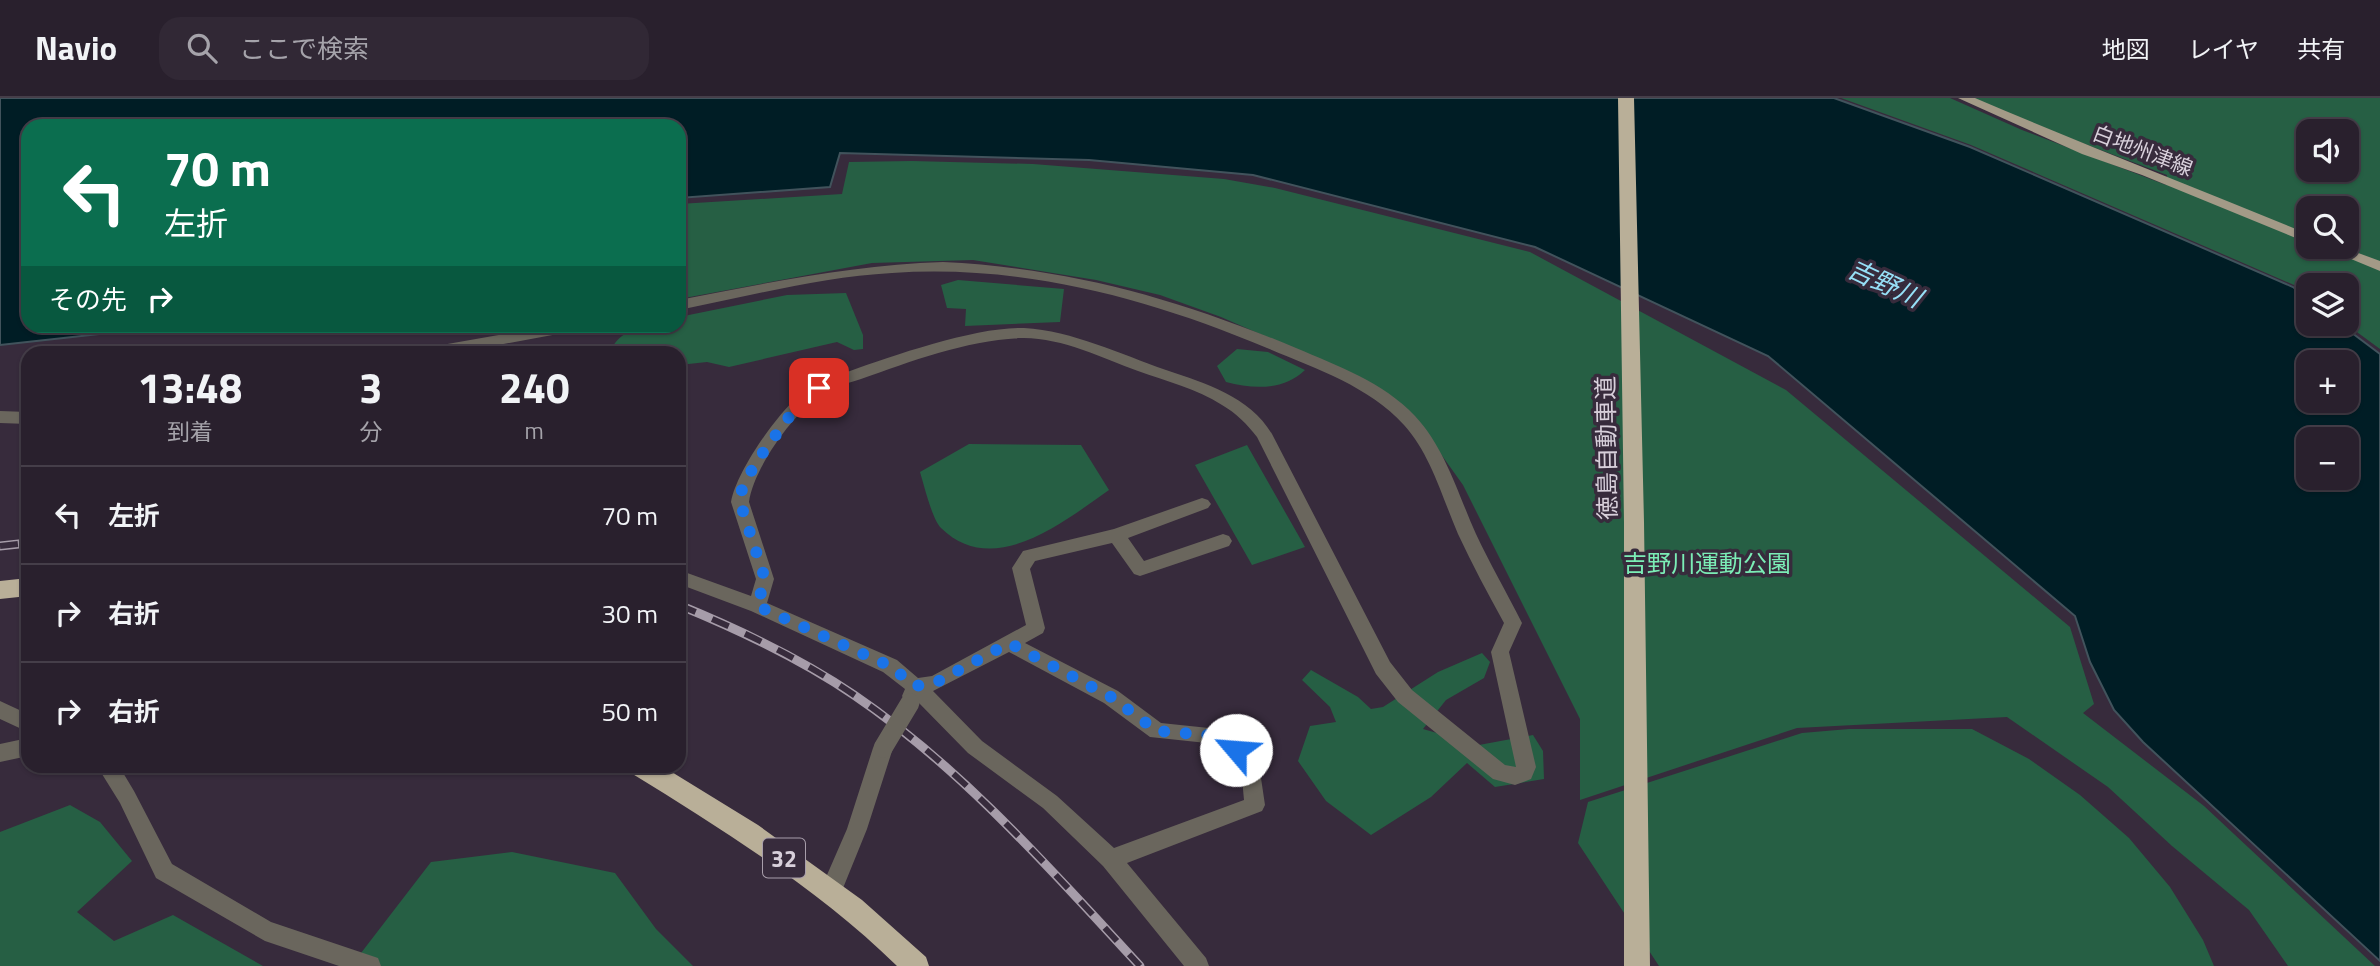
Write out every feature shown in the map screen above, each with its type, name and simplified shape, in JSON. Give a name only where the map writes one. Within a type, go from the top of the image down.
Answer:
[{"type":"highway","name":"徳島自動車道","points":[[1626,98],[1634,536],[1637,966]]},
{"type":"highway","points":[[0,590],[21,588]]},
{"type":"highway","name":"32","points":[[652,773],[727,818],[831,891],[916,966]]},
{"type":"main road","name":"白地州津線","points":[[1964,98],[2087,151],[2147,172],[2296,234]]},
{"type":"main road","points":[[2359,258],[2380,266]]},
{"type":"street","points":[[686,304],[890,269],[976,267],[1057,278],[1115,289],[1167,303],[1247,333],[1370,389],[1405,416],[1428,447],[1468,536],[1513,623],[1500,652],[1526,767],[1524,773],[1515,776],[1500,773],[1405,696],[1383,668],[1264,434],[1252,418],[1220,395],[1043,334],[1003,333],[983,337],[844,379],[819,388],[800,402],[756,462],[742,489],[740,502],[765,579],[757,606]]},
{"type":"street","points":[[463,346],[535,333]]},
{"type":"street","points":[[0,417],[21,418]]},
{"type":"street","points":[[831,891],[857,828],[883,748],[913,694],[1036,628],[1021,568],[1029,556],[1116,535],[1202,505]]},
{"type":"street","points":[[1116,535],[1140,569],[1223,541]]},
{"type":"street","points":[[686,580],[757,606],[890,666],[913,694],[975,747],[1050,802],[1111,859],[1198,966]]},
{"type":"street","points":[[1009,643],[1111,697],[1157,731],[1221,736],[1251,764],[1255,804],[1111,859]]},
{"type":"street","points":[[0,709],[21,720]]},
{"type":"street","points":[[0,753],[21,748]]},
{"type":"street","points":[[112,773],[127,797],[164,871],[265,930],[370,966]]},
{"type":"green space","points":[[1841,98],[1950,98],[2022,130],[2166,185],[2167,175],[1973,98],[2380,98],[2380,349],[2359,334],[2359,273],[2296,273],[2296,287],[1971,145]]},
{"type":"green space","name":"吉野川運動公園","points":[[849,162],[1033,164],[1224,179],[1275,188],[1530,252],[1786,390],[2070,627],[2094,704],[2083,713],[2204,806],[2375,966],[2288,966],[2249,910],[2172,846],[2108,787],[2007,717],[1797,728],[1580,800],[1580,719],[1463,485],[1433,443],[1358,377],[1221,317],[1160,295],[1096,280],[973,260],[872,263],[686,298],[686,204],[842,194]]},
{"type":"green space","points":[[958,280],[1064,289],[1060,322],[965,326],[966,309],[947,308],[941,285]]},
{"type":"green space","points":[[846,293],[863,335],[863,349],[854,350],[837,342],[729,367],[707,362],[686,364],[686,346],[613,346],[627,333],[686,333],[686,316],[787,295]]},
{"type":"green space","points":[[1237,349],[1268,352],[1305,370],[1277,385],[1257,387],[1226,382],[1217,366]]},
{"type":"green space","points":[[969,444],[1081,445],[1109,490],[1049,530],[1027,540],[1005,547],[983,548],[961,542],[938,524],[920,472]]},
{"type":"green space","points":[[1247,445],[1305,547],[1252,565],[1195,465]]},
{"type":"green space","points":[[1482,653],[1490,662],[1484,678],[1446,700],[1423,729],[1479,745],[1533,735],[1543,751],[1544,779],[1495,787],[1467,763],[1431,797],[1371,835],[1326,801],[1298,761],[1310,726],[1336,722],[1330,707],[1302,680],[1311,670],[1358,697],[1371,709],[1383,707],[1438,672]]},
{"type":"green space","points":[[1849,729],[1972,729],[2029,759],[2080,795],[2129,838],[2170,887],[2203,940],[2214,966],[1659,966],[1578,843],[1588,802],[1802,733]]},
{"type":"green space","points":[[70,805],[100,822],[132,861],[77,912],[114,941],[173,915],[263,966],[0,966],[0,832]]},
{"type":"green space","points":[[512,852],[615,873],[656,929],[693,966],[351,966],[431,862]]},
{"type":"water","name":"吉野川","points":[[0,98],[1834,98],[1970,147],[2293,287],[2296,289],[2296,336],[2356,336],[2380,354],[2380,961],[2143,742],[2114,710],[2090,662],[2075,616],[1768,356],[1535,247],[1253,175],[1089,160],[840,153],[830,187],[686,197],[686,119],[21,119],[21,333],[109,333],[0,345]]},
{"type":"railway","points":[[0,546],[21,544]]},
{"type":"railway","points":[[686,608],[791,657],[854,695],[894,724],[932,755],[1004,822],[1140,966]]},
{"type":"route","points":[[819,388],[800,402],[756,462],[742,489],[740,502],[765,579],[757,606],[890,666],[915,686],[935,683],[1009,643],[1111,697],[1157,731],[1221,736],[1236,750]]}]
